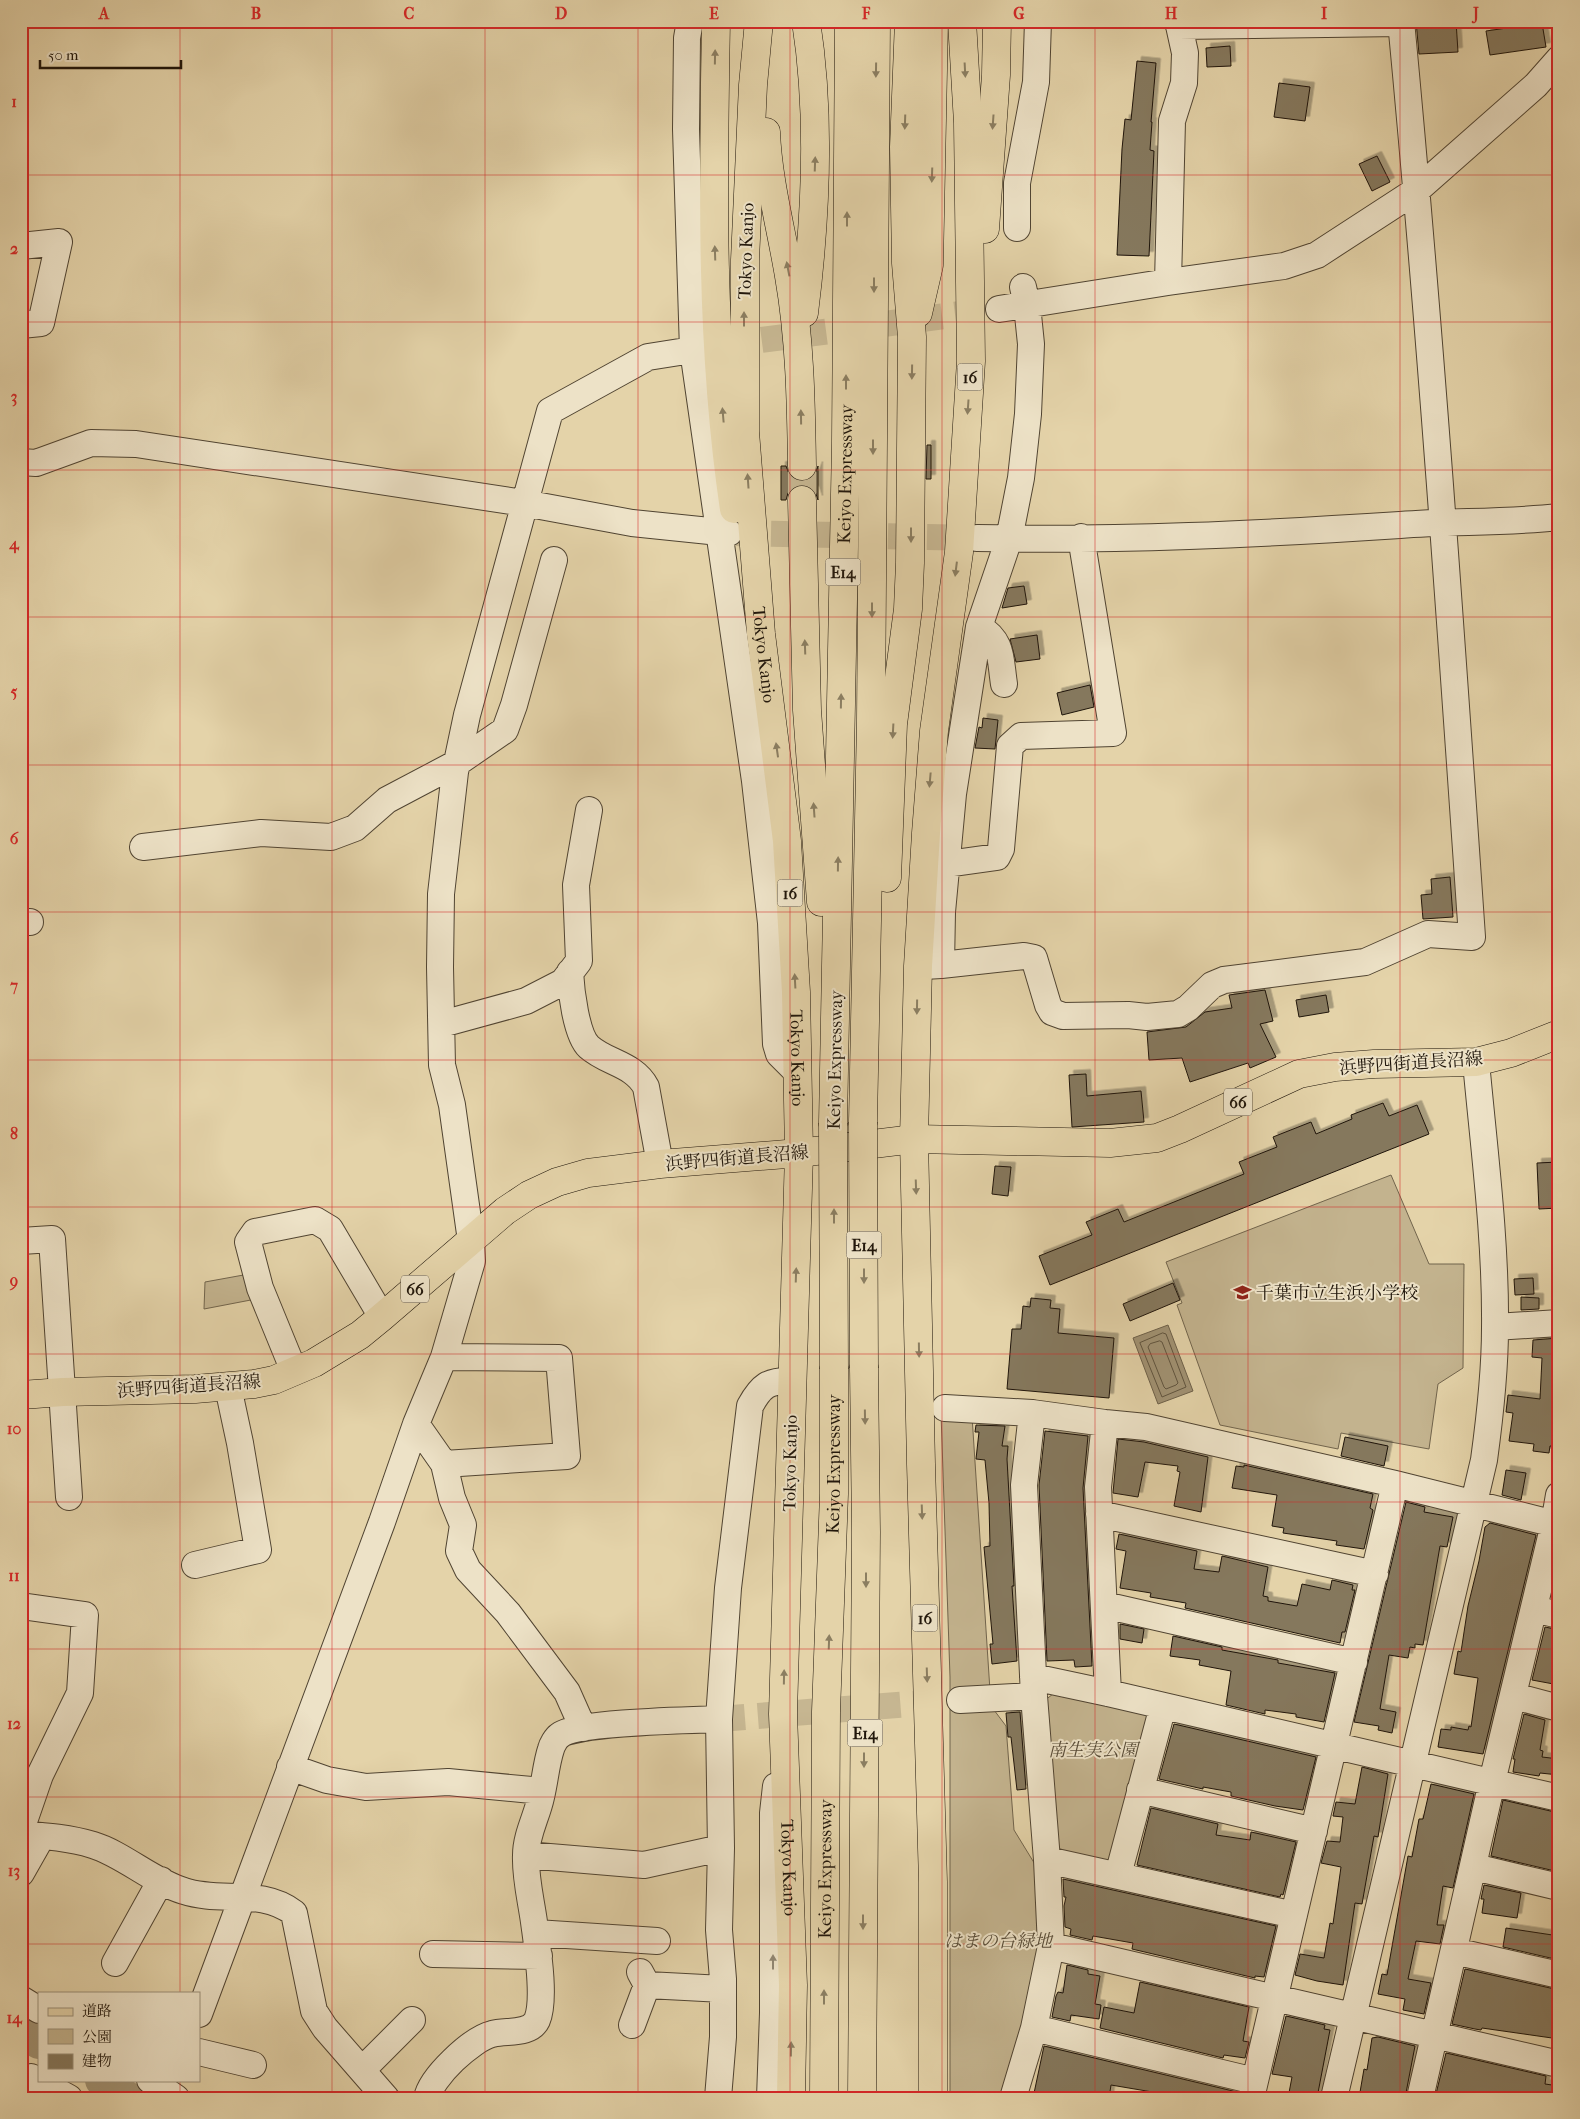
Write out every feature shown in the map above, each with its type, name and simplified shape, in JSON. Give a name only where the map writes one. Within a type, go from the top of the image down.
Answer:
[{"type":"main road","points":[[716,21],[714,229],[718,357],[729,475],[746,597],[761,634]]},
{"type":"main road","name":"Tokyo Kanjo","points":[[759,21],[753,85],[745,260],[745,432],[761,634],[787,841],[796,992],[799,1152],[783,1714],[793,1985],[790,2098]]},
{"type":"main road","points":[[768,21],[763,80],[768,172],[789,276],[800,352],[802,466]]},
{"type":"main road","points":[[800,352],[809,275],[816,131],[811,52],[806,21]]},
{"type":"main road","name":"Keiyo Expressway","points":[[824,2098],[826,1712],[834,1494],[833,1123],[846,442],[849,21]]},
{"type":"main road","name":"Keiyo Expressway","points":[[862,2098],[866,1532],[863,1122],[871,710],[876,21]]},
{"type":"main road","points":[[865,1076],[879,1036],[893,724],[908,609],[910,563],[912,336],[906,263],[904,147],[909,21]]},
{"type":"main road","points":[[912,336],[929,265],[934,21]]},
{"type":"main road","name":"16","points":[[933,2098],[933,1882],[921,1474],[914,1139],[929,966],[934,731],[959,552],[971,361],[968,123],[962,21]]},
{"type":"main road","points":[[971,361],[988,196],[997,21]]},
{"type":"main road","points":[[802,500],[807,710],[820,887],[825,988],[835,1032]]},
{"type":"main road","name":"浜野四街道長沼線","points":[[21,1394],[228,1387],[274,1380],[314,1363],[382,1318],[505,1211],[529,1195],[557,1182],[588,1173],[914,1139],[1110,1143],[1157,1138],[1299,1074],[1335,1067],[1374,1064],[1476,1062],[1511,1053],[1559,1034]]},
{"type":"street","points":[[690,21],[687,38],[686,128],[699,349],[756,790],[771,923],[776,1044],[779,1054],[796,1071]]},
{"type":"street","points":[[1017,228],[1017,183],[1036,82],[1038,21]]},
{"type":"street","points":[[1025,296],[1031,344],[1028,414],[1021,478],[1009,539],[978,627],[952,794],[942,912],[929,966],[1024,956],[1034,958],[1048,1005],[1052,1012],[1063,1016],[1128,1015],[1147,1017],[1178,1014],[1188,1008],[1212,985],[1224,980],[1365,962],[1428,934],[1472,937],[1443,522],[1417,190],[1401,22],[1178,24],[1185,53],[1184,83],[1172,121],[1168,282]]},
{"type":"street","points":[[999,309],[1025,296],[1168,282],[1284,266],[1317,255],[1417,190],[1536,85],[1559,59]]},
{"type":"street","points":[[21,246],[59,242],[41,323],[21,325]]},
{"type":"street","points":[[200,2011],[382,1522],[416,1424],[444,1357],[472,1261],[471,1241],[452,1105],[442,1065],[441,894],[457,764],[524,503],[550,411],[648,357],[699,349]]},
{"type":"street","points":[[23,468],[91,443],[136,444],[524,503],[632,523],[723,533]]},
{"type":"street","points":[[977,538],[1243,535],[1443,522],[1522,521],[1559,517]]},
{"type":"street","points":[[946,864],[997,857],[1001,848],[1010,746],[1014,740],[1021,736],[1113,733],[1082,538]]},
{"type":"street","points":[[143,847],[261,833],[331,837],[356,828],[387,800],[457,764],[505,730],[554,560]]},
{"type":"street","points":[[978,627],[991,634],[998,645],[1004,684]]},
{"type":"street","points":[[442,1024],[526,1000],[563,982],[570,972],[578,960],[576,885],[589,810]]},
{"type":"street","points":[[570,972],[572,1000],[587,1046],[598,1054],[632,1070],[641,1077],[646,1086],[660,1164]]},
{"type":"street","points":[[1334,2098],[1475,1504],[1490,1417],[1496,1327],[1491,1229],[1476,1062]]},
{"type":"street","points":[[294,1371],[260,1288],[248,1242],[255,1232],[315,1220],[330,1229],[382,1318]]},
{"type":"street","points":[[21,1241],[52,1239],[69,1497]]},
{"type":"street","points":[[1496,1327],[1559,1323]]},
{"type":"street","points":[[444,1357],[559,1358],[567,1456],[444,1464]]},
{"type":"street","points":[[718,2098],[724,2037],[719,1930],[721,1848],[719,1719],[728,1588],[750,1406],[758,1393],[766,1385],[776,1380],[792,1381]]},
{"type":"street","points":[[195,1565],[258,1550],[240,1443],[228,1387]]},
{"type":"street","points":[[945,1408],[1032,1413],[1105,1424],[1146,1427],[1396,1484],[1556,1524]]},
{"type":"street","points":[[1013,2098],[1034,2028],[1052,1946],[1034,1687],[1024,1485],[1032,1413]]},
{"type":"street","points":[[416,1424],[444,1464],[452,1498],[463,1525],[459,1551],[468,1570],[508,1613],[567,1692],[583,1728]]},
{"type":"street","points":[[1105,1424],[1098,1487],[1108,1693]]},
{"type":"street","points":[[1034,2028],[1253,2089],[1396,1484]]},
{"type":"street","points":[[1420,2098],[1492,1782],[1556,1524],[1559,1495]]},
{"type":"street","points":[[1099,1514],[1375,1574]]},
{"type":"street","points":[[1104,1605],[1354,1662]]},
{"type":"street","points":[[21,1606],[85,1615],[80,1693],[40,1775],[21,1873]]},
{"type":"street","points":[[1534,1609],[1559,1615]]},
{"type":"street","points":[[960,1700],[1034,1687],[1108,1693],[1559,1798]]},
{"type":"street","points":[[1514,1696],[1559,1708]]},
{"type":"street","points":[[1118,1875],[1163,1706]]},
{"type":"street","points":[[770,2098],[774,2013],[773,1813],[783,1714]]},
{"type":"street","points":[[427,2098],[428,2091],[435,2079],[475,2041],[492,2034],[529,2028],[537,2020],[541,1995],[526,1855],[528,1838],[542,1791],[551,1748],[559,1735],[583,1728],[659,1721],[719,1719]]},
{"type":"street","points":[[290,1767],[327,1780],[366,1787],[448,1782],[542,1791]]},
{"type":"street","points":[[1140,1790],[1314,1831]]},
{"type":"street","points":[[28,1833],[94,1845],[184,1891],[211,1896],[242,1896],[286,1907],[294,1914],[314,2011],[324,2028],[386,2098]]},
{"type":"street","points":[[526,1855],[644,1865],[721,1848]]},
{"type":"street","points":[[1047,1860],[1294,1915]]},
{"type":"street","points":[[1474,1867],[1559,1887]]},
{"type":"street","points":[[115,1963],[161,1880]]},
{"type":"street","points":[[433,1954],[537,1944],[657,1941]]},
{"type":"street","points":[[1052,1946],[1559,2064]]},
{"type":"street","points":[[1454,1951],[1559,1975]]},
{"type":"street","points":[[632,2025],[644,1978],[723,1989]]},
{"type":"street","points":[[21,1998],[38,2009]]},
{"type":"street","points":[[362,2070],[412,2020]]},
{"type":"street","points":[[200,2052],[253,2065]]},
{"type":"street","points":[[32,2086],[69,2098]]},
{"type":"green space","points":[[1391,1175],[1429,1264],[1464,1264],[1463,1368],[1438,1384],[1429,1449],[1341,1433],[1338,1449],[1220,1425],[1177,1305],[1182,1303],[1166,1262]]},
{"type":"green space","points":[[249,1274],[256,1299],[204,1309],[205,1282]]},
{"type":"green space","name":"はまの台緑地","points":[[941,1413],[972,1416],[991,1706],[1006,1726],[1014,1830],[1044,1879],[1047,1943],[1005,2098],[950,2098],[950,1677]]},
{"type":"green space","name":"南生実公園","points":[[1058,1690],[1146,1712],[1150,1721],[1110,1867],[1051,1846],[1039,1705]]},
{"type":"water","points":[[1168,1325],[1193,1391],[1158,1404],[1133,1338]]},
{"type":"building","points":[[1416,21],[1456,21],[1458,52],[1419,54]]},
{"type":"building","points":[[1542,23],[1546,47],[1490,55],[1486,31]]},
{"type":"building","points":[[1230,46],[1231,66],[1207,67],[1206,48]]},
{"type":"building","points":[[1137,61],[1156,63],[1151,122],[1150,150],[1154,151],[1149,256],[1117,255],[1125,119],[1131,120]]},
{"type":"building","points":[[1279,83],[1310,87],[1305,121],[1274,117]]},
{"type":"building","points":[[1377,156],[1390,182],[1372,191],[1359,164]]},
{"type":"building","points":[[927,445],[931,445],[931,479],[926,479]]},
{"type":"building","points":[[781,466],[786,466],[789,474],[795,480],[802,482],[810,479],[815,474],[818,466],[818,500],[815,491],[802,484],[793,487],[788,493],[786,500],[781,500]]},
{"type":"building","points":[[1024,586],[1027,604],[1002,608],[1008,588]]},
{"type":"building","points":[[1037,635],[1040,659],[1016,662],[1010,639]]},
{"type":"building","points":[[1090,685],[1094,707],[1062,715],[1057,693]]},
{"type":"building","points":[[983,718],[998,720],[995,749],[975,748],[979,727],[982,728]]},
{"type":"building","points":[[1450,877],[1453,917],[1423,919],[1421,895],[1432,894],[1431,879]]},
{"type":"building","points":[[1265,990],[1273,1021],[1260,1024],[1276,1057],[1250,1068],[1248,1063],[1190,1082],[1182,1058],[1149,1060],[1147,1032],[1186,1027],[1205,1012],[1232,1008],[1229,995]]},
{"type":"building","points":[[1326,995],[1329,1012],[1299,1017],[1296,1000]]},
{"type":"building","points":[[1086,1074],[1087,1096],[1141,1091],[1144,1122],[1072,1127],[1069,1075]]},
{"type":"building","points":[[1383,1103],[1389,1116],[1417,1105],[1429,1134],[1050,1285],[1039,1256],[1092,1235],[1086,1222],[1118,1209],[1124,1222],[1244,1174],[1239,1162],[1277,1147],[1273,1137],[1311,1122],[1316,1134],[1352,1119],[1351,1115]]},
{"type":"building","points":[[1559,1162],[1559,1208],[1539,1209],[1537,1163]]},
{"type":"building","points":[[995,1166],[1011,1167],[1008,1196],[992,1194]]},
{"type":"building","points":[[1533,1278],[1534,1294],[1515,1295],[1514,1279]]},
{"type":"building","points":[[1173,1283],[1180,1300],[1130,1321],[1123,1304]]},
{"type":"building","points":[[1521,1297],[1539,1298],[1539,1309],[1521,1310]]},
{"type":"building","points":[[1031,1298],[1051,1300],[1050,1308],[1060,1309],[1058,1333],[1114,1338],[1109,1398],[1007,1389],[1012,1329],[1021,1329],[1023,1306],[1030,1307]]},
{"type":"building","points":[[1559,1338],[1559,1424],[1556,1446],[1550,1446],[1549,1453],[1533,1451],[1534,1444],[1509,1441],[1513,1413],[1506,1412],[1508,1395],[1540,1399],[1542,1358],[1532,1357],[1533,1340]]},
{"type":"building","points":[[976,1425],[1005,1426],[1002,1446],[1008,1446],[1007,1459],[1014,1586],[1012,1586],[1017,1661],[992,1664],[990,1644],[993,1644],[984,1547],[990,1546],[989,1503],[985,1460],[976,1459],[979,1432],[975,1432]]},
{"type":"building","points":[[1045,1431],[1088,1436],[1083,1488],[1092,1666],[1075,1667],[1074,1660],[1047,1661],[1039,1485]]},
{"type":"building","points":[[1345,1437],[1388,1446],[1384,1466],[1341,1456]]},
{"type":"building","points":[[1118,1439],[1144,1442],[1208,1457],[1201,1512],[1174,1506],[1180,1472],[1177,1471],[1178,1466],[1145,1462],[1138,1497],[1113,1493]]},
{"type":"building","points":[[1244,1465],[1373,1494],[1370,1508],[1373,1510],[1364,1549],[1336,1545],[1337,1541],[1283,1533],[1284,1528],[1272,1526],[1277,1495],[1232,1488],[1236,1466],[1244,1467]]},
{"type":"building","points":[[1506,1470],[1526,1473],[1521,1500],[1502,1495]]},
{"type":"building","points":[[1406,1502],[1425,1507],[1424,1512],[1453,1517],[1447,1547],[1440,1546],[1423,1645],[1415,1644],[1415,1648],[1410,1647],[1408,1658],[1389,1655],[1380,1709],[1396,1712],[1392,1733],[1378,1730],[1379,1726],[1354,1722]]},
{"type":"building","points":[[1490,1523],[1536,1535],[1483,1754],[1438,1747],[1441,1729],[1451,1730],[1451,1727],[1468,1730],[1469,1726],[1471,1727],[1478,1678],[1454,1674],[1458,1651],[1461,1652],[1468,1606],[1485,1527]]},
{"type":"building","points":[[1119,1534],[1197,1551],[1194,1569],[1219,1572],[1222,1556],[1268,1567],[1263,1596],[1268,1597],[1268,1601],[1297,1606],[1302,1584],[1330,1590],[1332,1580],[1353,1585],[1352,1590],[1355,1590],[1345,1632],[1342,1632],[1340,1643],[1185,1608],[1186,1603],[1150,1597],[1151,1593],[1120,1588],[1126,1551],[1116,1549]]},
{"type":"building","points":[[1559,1568],[1559,1598],[1552,1597]]},
{"type":"building","points":[[1120,1624],[1144,1629],[1142,1643],[1120,1639]]},
{"type":"building","points":[[1545,1627],[1559,1630],[1559,1685],[1532,1680]]},
{"type":"building","points":[[1173,1636],[1222,1647],[1222,1650],[1278,1660],[1278,1663],[1335,1673],[1324,1722],[1296,1717],[1296,1714],[1265,1710],[1265,1714],[1226,1705],[1231,1671],[1199,1665],[1200,1660],[1170,1656]]},
{"type":"building","points":[[1020,1712],[1026,1789],[1017,1790],[1011,1737],[1008,1737],[1006,1713]]},
{"type":"building","points":[[1524,1714],[1545,1720],[1540,1750],[1543,1751],[1542,1757],[1559,1759],[1559,1775],[1540,1773],[1539,1776],[1513,1772],[1515,1759],[1513,1759]]},
{"type":"building","points":[[1174,1724],[1316,1757],[1303,1810],[1231,1796],[1231,1792],[1203,1787],[1203,1789],[1159,1779]]},
{"type":"building","points":[[1362,1767],[1388,1774],[1378,1837],[1374,1836],[1362,1904],[1355,1903],[1343,1985],[1295,1975],[1300,1954],[1324,1958],[1330,1923],[1333,1924],[1341,1867],[1321,1863],[1327,1841],[1340,1842],[1343,1817],[1333,1816],[1336,1802],[1355,1804]]},
{"type":"building","points":[[1431,1784],[1474,1794],[1453,1888],[1443,1886],[1437,1925],[1444,1925],[1440,1944],[1416,1941],[1408,1979],[1431,1983],[1424,2014],[1403,2010],[1405,1999],[1378,1994],[1382,1974],[1387,1975],[1408,1856],[1412,1857],[1419,1819],[1423,1819]]},
{"type":"building","points":[[1503,1800],[1559,1813],[1559,1872],[1491,1856]]},
{"type":"building","points":[[1151,1808],[1218,1824],[1216,1835],[1250,1840],[1251,1832],[1296,1842],[1283,1895],[1281,1894],[1280,1897],[1137,1865]]},
{"type":"building","points":[[1063,1879],[1276,1926],[1264,1977],[1255,1976],[1255,1978],[1132,1949],[1133,1943],[1093,1936],[1092,1940],[1070,1935],[1071,1929],[1065,1927],[1064,1906],[1066,1897],[1064,1897]]},
{"type":"building","points":[[1484,1885],[1521,1893],[1517,1918],[1482,1913],[1484,1899],[1481,1899]]},
{"type":"building","points":[[1506,1928],[1559,1936],[1559,1960],[1503,1947]]},
{"type":"building","points":[[1067,1965],[1088,1970],[1088,1974],[1100,1976],[1095,2004],[1101,2005],[1099,2019],[1071,2015],[1070,2021],[1052,2017],[1056,1996],[1058,1992],[1063,1993]]},
{"type":"building","points":[[1465,1969],[1559,1990],[1559,2039],[1482,2028],[1481,2030],[1452,2024]]},
{"type":"building","points":[[1140,1982],[1249,2007],[1243,2041],[1249,2042],[1245,2058],[1224,2055],[1223,2058],[1100,2028],[1104,2007],[1134,2013]]},
{"type":"building","points":[[1286,2016],[1325,2025],[1324,2029],[1330,2030],[1317,2098],[1288,2098],[1292,2077],[1272,2074]]},
{"type":"building","points":[[1378,2037],[1415,2046],[1405,2098],[1359,2098],[1364,2069],[1367,2070],[1372,2038]]},
{"type":"building","points":[[1044,2046],[1237,2092],[1236,2098],[1188,2098],[1111,2085],[1109,2098],[1033,2098]]},
{"type":"building","points":[[1446,2053],[1546,2076],[1545,2084],[1559,2086],[1559,2098],[1435,2098]]},
{"type":"waterway","points":[[21,2031],[38,2041]]},
{"type":"waterway","points":[[105,2082],[127,2098]]},
{"type":"tunnel","points":[[723,345],[999,309]]},
{"type":"tunnel","points":[[802,466],[802,500]]},
{"type":"tunnel","points":[[732,533],[977,538]]},
{"type":"tunnel","points":[[719,1719],[960,1700]]},
{"type":"place","name":"千葉市立生浜小学校","points":[[1242,1293]]}]
